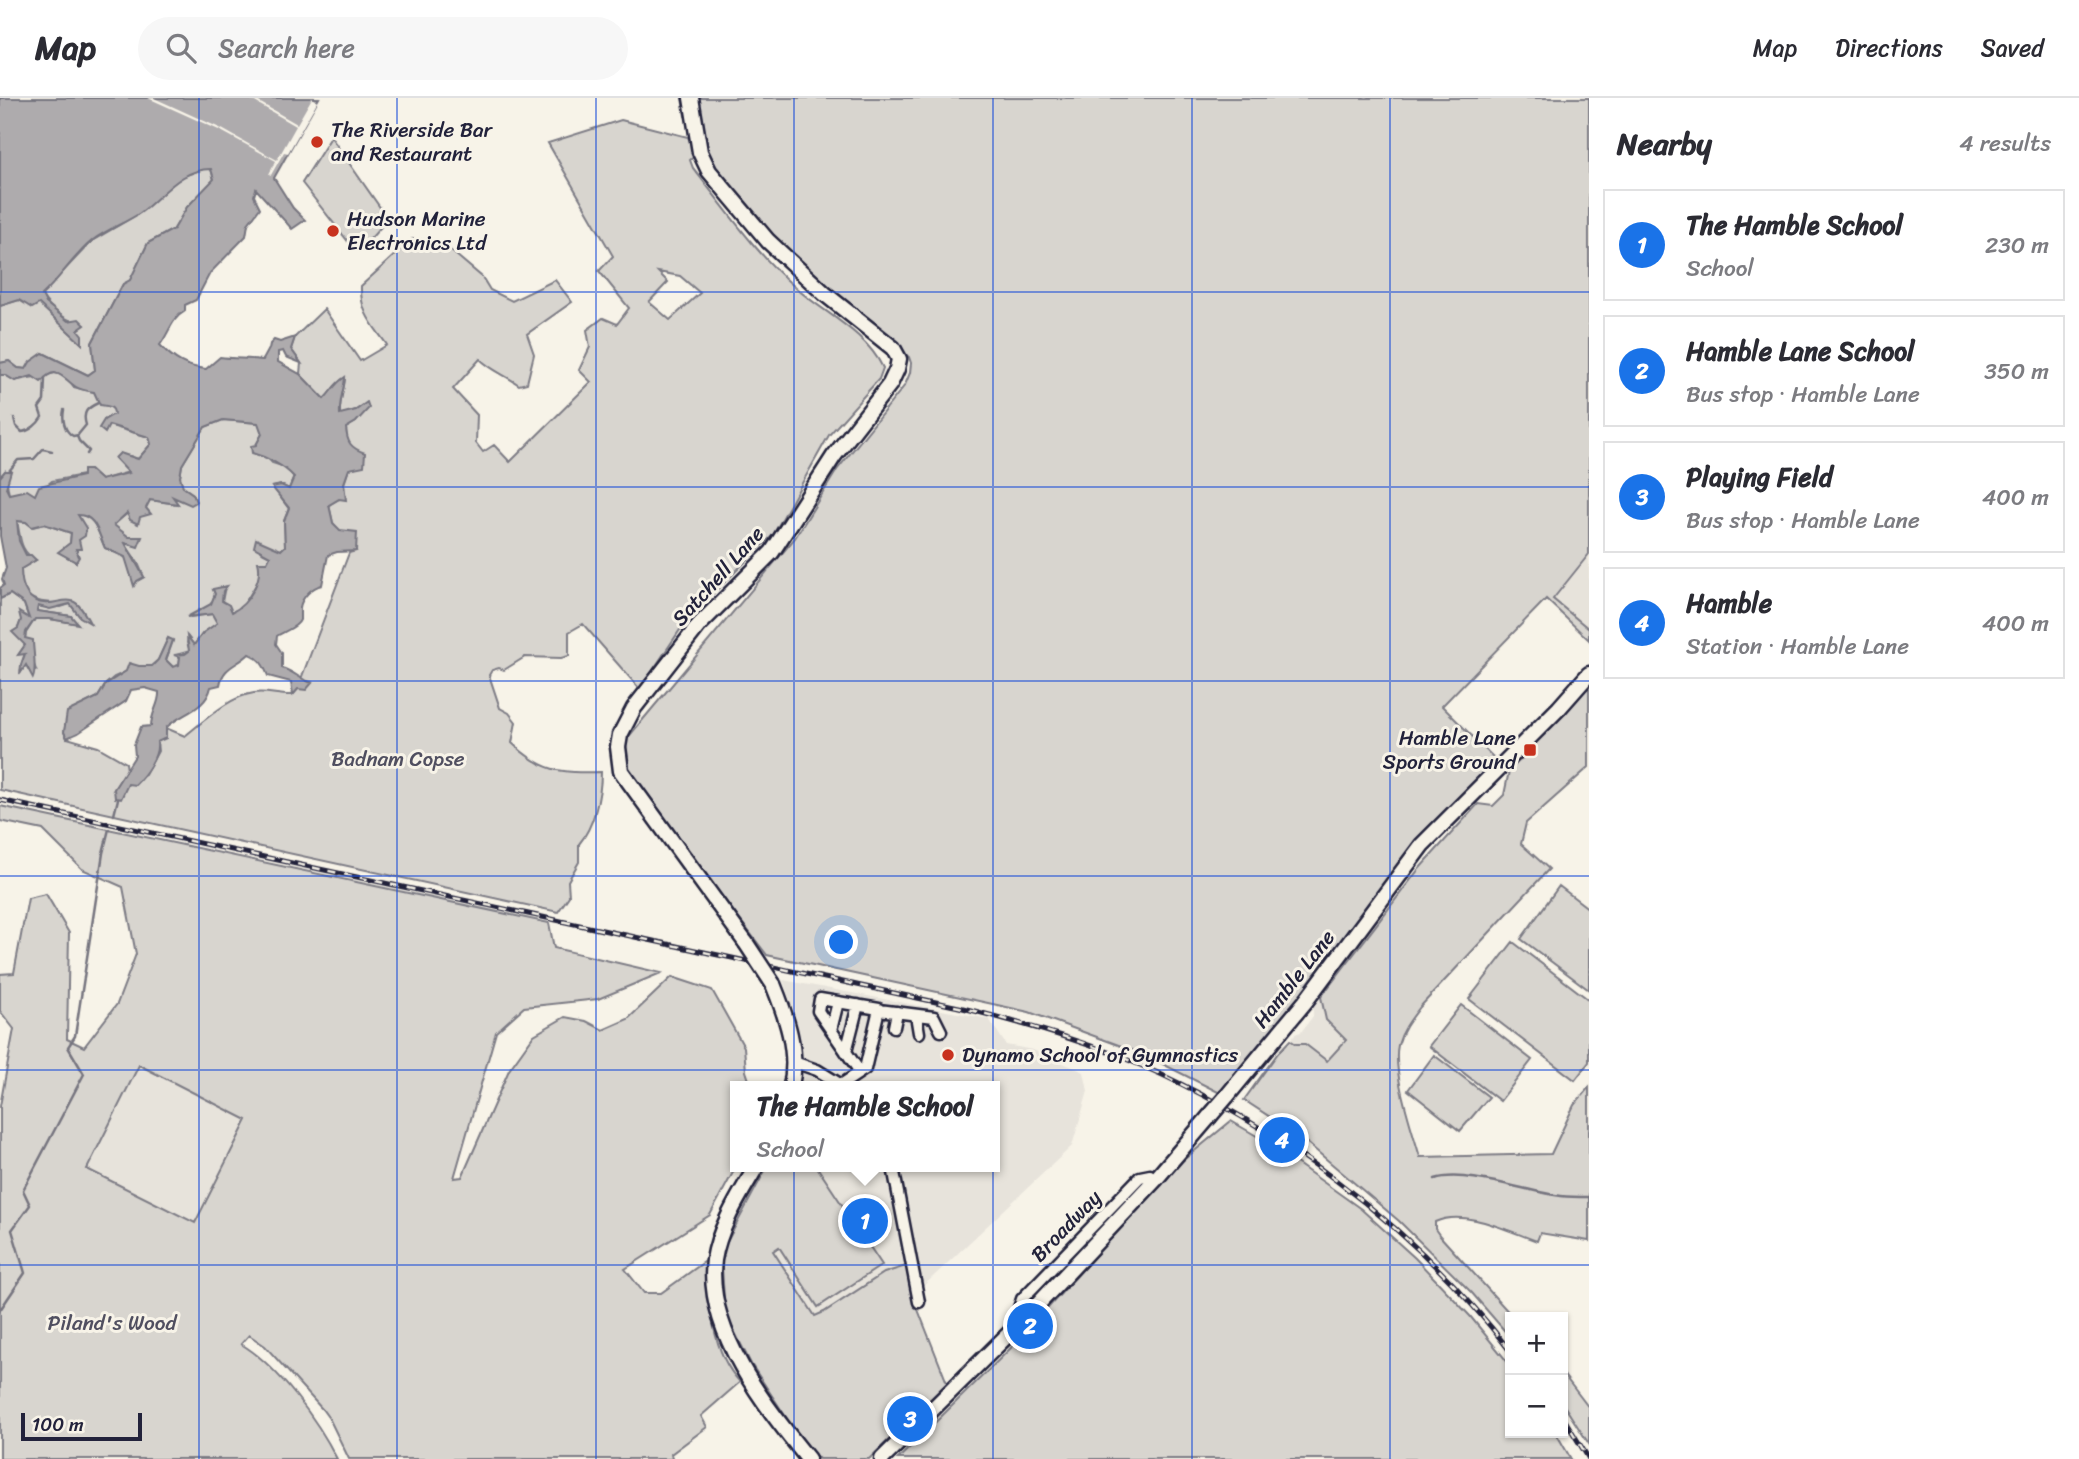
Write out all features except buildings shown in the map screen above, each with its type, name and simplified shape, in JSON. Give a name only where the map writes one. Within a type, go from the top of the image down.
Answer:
[{"type":"street","name":"Satchell Lane","points":[[691,98],[700,152],[709,171],[768,241],[825,294],[893,348],[899,359],[890,384],[834,456],[772,552],[699,625],[634,708],[620,735],[618,747],[621,771],[773,984],[787,1018],[795,1070],[792,1081]]},
{"type":"street","name":"Hamble Lane","points":[[882,1459],[1027,1316],[1155,1180],[1305,1002],[1422,845],[1559,708],[1589,674]]},
{"type":"street","points":[[860,1072],[818,1011],[820,999],[934,1017],[941,1031]]},
{"type":"street","points":[[831,1030],[838,1002]]},
{"type":"street","points":[[846,1052],[858,1006]]},
{"type":"street","points":[[848,1081],[865,1069],[879,1010]]},
{"type":"street","points":[[894,1027],[897,1012]]},
{"type":"street","points":[[916,1015],[919,1033]]},
{"type":"street","points":[[793,1062],[817,1070],[835,1081]]},
{"type":"street","points":[[753,1172],[721,1235],[715,1259],[714,1287],[718,1312],[740,1362],[808,1459]]},
{"type":"street","points":[[894,1172],[919,1302]]},
{"type":"shaded area","points":[[0,98],[319,98],[274,178],[293,208],[305,220],[292,229],[256,189],[254,196],[260,208],[248,224],[246,236],[210,273],[196,300],[185,305],[185,311],[174,322],[160,345],[181,362],[206,369],[220,357],[263,360],[274,340],[280,342],[295,337],[291,349],[301,363],[286,357],[283,351],[278,352],[278,362],[300,374],[324,399],[345,377],[340,414],[356,410],[367,402],[369,408],[346,428],[351,444],[365,453],[364,466],[349,469],[344,483],[346,500],[339,499],[329,505],[333,523],[340,530],[357,532],[356,551],[328,555],[322,585],[302,600],[299,623],[277,636],[276,644],[282,653],[282,668],[312,683],[306,690],[298,689],[293,695],[291,682],[268,676],[261,663],[249,654],[227,670],[220,685],[211,687],[199,706],[166,728],[166,738],[157,742],[156,754],[150,765],[135,785],[128,784],[121,799],[115,798],[114,789],[135,756],[134,745],[141,727],[151,726],[159,692],[145,688],[131,690],[126,701],[67,738],[64,732],[67,712],[98,697],[106,684],[126,671],[129,663],[152,666],[158,660],[168,638],[173,640],[166,660],[173,667],[179,665],[180,657],[174,655],[189,651],[187,636],[194,645],[203,633],[217,623],[212,614],[187,617],[211,604],[215,594],[213,589],[227,586],[223,591],[222,601],[229,605],[232,612],[244,603],[256,583],[258,562],[267,562],[270,556],[254,547],[256,539],[281,550],[285,546],[284,521],[289,508],[272,487],[281,485],[289,489],[294,477],[275,462],[252,453],[251,446],[256,445],[262,434],[258,423],[223,420],[205,427],[182,465],[180,477],[183,487],[193,494],[196,502],[191,505],[173,497],[178,504],[150,500],[146,508],[151,514],[140,517],[138,524],[130,520],[127,513],[114,525],[129,537],[142,537],[138,547],[125,543],[144,577],[134,586],[125,557],[105,548],[96,526],[89,518],[78,515],[86,528],[85,536],[79,540],[81,549],[76,549],[79,557],[76,562],[58,552],[70,543],[71,533],[44,524],[32,527],[26,522],[17,521],[19,541],[26,555],[31,555],[36,560],[21,569],[27,594],[42,603],[66,600],[75,602],[90,623],[80,617],[70,604],[50,609],[38,606],[37,611],[71,616],[78,624],[35,619],[25,638],[33,640],[33,678],[26,665],[20,674],[25,654],[18,655],[25,645],[12,632],[18,628],[21,620],[19,612],[29,618],[24,604],[10,594],[0,599],[6,568],[0,536],[0,477],[5,471],[11,471],[6,488],[9,494],[27,490],[35,495],[39,486],[83,476],[83,470],[90,470],[101,480],[129,473],[115,458],[120,453],[138,459],[151,444],[149,437],[109,425],[105,433],[99,428],[114,411],[110,407],[100,405],[94,392],[78,388],[56,373],[41,382],[32,376],[15,381],[0,375],[0,363],[9,361],[18,368],[26,369],[30,362],[43,353],[88,375],[95,370],[92,343],[123,284],[130,280],[148,243],[174,229],[187,207],[214,179],[211,169],[190,173],[181,178],[140,213],[93,240],[42,295],[46,303],[68,321],[79,319],[85,325],[78,330],[82,335],[82,344],[39,304],[32,308],[19,300],[0,306]]},
{"type":"shaded area","points":[[1589,554],[1589,629],[1588,630],[1553,599]]},
{"type":"shaded area","points":[[783,980],[989,1019],[1006,1045],[1033,1050],[1084,1072],[1088,1091],[1072,1146],[920,1289],[928,1300],[917,1308],[947,1383],[869,1459],[819,1459],[751,1364],[721,1253],[763,1172],[1000,1172],[1000,1081],[801,1081],[804,1069],[796,1018]]},
{"type":"shaded area","points":[[1321,997],[1326,1020],[1346,1039],[1327,1061],[1305,1044],[1296,1044],[1290,1040],[1301,1032],[1313,1016],[1313,1008]]},
{"type":"shaded area","points":[[139,1065],[247,1120],[195,1224],[86,1169]]},
{"type":"green space","points":[[682,98],[1589,98],[1589,554],[1553,599],[1589,629],[1589,640],[1546,599],[1442,706],[1496,760],[1426,838],[1310,985],[1220,1093],[1143,1054],[1029,1012],[767,955],[624,769],[625,741],[795,538],[837,470],[905,385],[911,363],[909,357],[828,293],[769,237],[708,163],[695,128],[685,116]]},
{"type":"green space","name":"Badnam Copse","points":[[621,120],[688,137],[696,155],[690,160],[693,168],[755,246],[781,275],[855,333],[883,368],[879,379],[829,435],[773,535],[688,618],[653,670],[658,679],[644,694],[583,624],[569,632],[569,656],[525,657],[504,670],[492,670],[489,675],[500,708],[509,713],[516,722],[512,743],[523,753],[552,769],[601,772],[596,810],[589,829],[579,844],[579,862],[568,881],[569,896],[558,912],[0,790],[0,599],[10,594],[24,604],[29,619],[21,620],[18,628],[25,645],[19,654],[25,653],[21,672],[26,664],[36,670],[25,638],[35,619],[76,623],[71,616],[37,611],[38,606],[61,607],[70,604],[80,617],[77,604],[38,601],[25,591],[21,569],[36,560],[24,548],[17,521],[26,522],[33,527],[44,524],[71,533],[70,543],[59,552],[76,562],[79,532],[77,514],[83,515],[96,526],[105,548],[125,557],[137,581],[144,577],[124,542],[129,538],[113,525],[128,513],[140,517],[150,500],[176,504],[170,495],[196,502],[193,494],[183,487],[180,477],[182,465],[205,427],[223,420],[259,423],[262,434],[256,445],[272,463],[285,467],[294,477],[289,489],[281,485],[273,487],[289,509],[284,521],[285,546],[281,550],[264,553],[270,556],[267,562],[260,566],[261,576],[242,608],[232,613],[222,601],[225,587],[213,590],[215,594],[211,604],[190,617],[213,614],[218,623],[203,633],[194,645],[188,637],[190,651],[176,655],[180,657],[179,665],[173,667],[166,660],[173,641],[168,638],[158,660],[151,666],[139,666],[114,677],[98,697],[68,712],[64,732],[67,738],[98,747],[126,763],[127,770],[114,789],[145,775],[158,751],[157,742],[166,728],[185,736],[218,710],[245,695],[293,695],[311,682],[301,679],[349,553],[356,551],[333,523],[329,505],[339,499],[349,469],[359,466],[347,439],[346,428],[356,422],[367,403],[340,415],[345,378],[324,399],[300,374],[301,363],[291,349],[295,337],[324,309],[360,361],[387,345],[365,311],[361,286],[412,239],[435,240],[482,277],[490,290],[512,301],[555,280],[572,302],[527,334],[534,354],[527,383],[519,385],[480,359],[453,389],[477,415],[476,443],[483,452],[494,445],[510,462],[591,382],[579,370],[590,347],[587,330],[603,318],[617,324],[629,308],[599,271],[613,256],[548,143]],"holes":[[[658,272],[680,276],[700,293],[670,320],[649,302],[668,282]]]},
{"type":"green space","points":[[331,137],[388,219],[364,246],[354,249],[302,183]]},
{"type":"green space","points":[[211,169],[214,180],[187,207],[174,229],[148,243],[130,281],[123,284],[92,343],[95,370],[88,375],[43,353],[26,369],[18,368],[9,361],[0,363],[0,306],[19,300],[39,303],[81,343],[77,330],[84,325],[60,314],[41,295],[92,241],[138,214],[184,176]]},
{"type":"green space","points":[[55,373],[66,376],[74,387],[94,392],[114,410],[114,414],[104,420],[105,432],[108,425],[149,437],[151,444],[138,459],[130,456],[115,458],[129,472],[101,480],[90,470],[83,470],[83,475],[52,481],[35,495],[9,495],[5,471],[0,477],[0,375],[15,381]]},
{"type":"green space","points":[[1589,674],[1589,767],[1526,823],[1521,844],[1549,869],[1420,1007],[1404,1030],[1397,1056],[1400,1085],[1420,1157],[1551,1154],[1574,1105],[1589,1087],[1589,1241],[1540,1233],[1537,1241],[1472,1219],[1447,1218],[1435,1222],[1435,1229],[1440,1236],[1508,1312],[1505,1312],[1505,1331],[1472,1293],[1399,1221],[1299,1136],[1244,1100],[1290,1040],[1296,1044],[1305,1044],[1327,1061],[1346,1040],[1326,1020],[1321,997],[1419,869],[1478,804],[1493,806],[1504,795],[1509,771],[1523,757],[1559,708]]},
{"type":"green space","name":"Piland's Wood","points":[[0,806],[549,923],[554,948],[661,973],[598,999],[524,1007],[496,1032],[454,1178],[462,1177],[509,1070],[534,1035],[565,1017],[586,1021],[603,1030],[628,1019],[672,977],[712,990],[744,1047],[749,1081],[730,1081],[730,1172],[733,1172],[710,1215],[625,1269],[644,1293],[661,1293],[707,1260],[717,1341],[730,1370],[740,1382],[701,1416],[707,1427],[671,1454],[672,1459],[349,1459],[322,1409],[265,1346],[249,1335],[241,1344],[283,1380],[319,1428],[337,1459],[0,1459],[0,1106],[14,1029],[0,1011],[0,974],[14,973],[28,898],[46,894],[69,933],[67,1039],[84,1047],[117,1004],[136,954],[123,887],[82,869],[43,830],[0,821]],"holes":[[[139,1065],[247,1120],[195,1223],[87,1169]]]},
{"type":"green space","points":[[1559,886],[1589,909],[1589,990],[1521,939]]},
{"type":"green space","points":[[1513,942],[1589,1000],[1589,1062],[1575,1080],[1469,999]]},
{"type":"green space","points":[[1461,1005],[1532,1060],[1500,1101],[1429,1046]]},
{"type":"green space","points":[[1434,1055],[1489,1097],[1460,1131],[1408,1090]]},
{"type":"green space","points":[[1231,1121],[1267,1142],[1361,1209],[1415,1258],[1470,1316],[1505,1359],[1505,1438],[1559,1438],[1571,1459],[898,1459],[1020,1339],[1175,1167]]},
{"type":"green space","points":[[764,1172],[820,1172],[882,1265],[818,1307],[779,1247],[773,1251],[815,1316],[884,1273],[906,1266],[917,1307],[947,1383],[869,1459],[819,1459],[804,1444],[751,1364],[725,1313],[721,1253]]},
{"type":"green space","points":[[1568,1381],[1589,1408],[1589,1444],[1568,1412]]},
{"type":"pier","points":[[148,98],[154,98],[222,129],[277,160],[296,126],[248,98],[297,124],[312,98],[317,102],[288,153],[284,152],[271,175],[269,174],[276,161],[221,131]]},
{"type":"waterway","points":[[14,418],[16,426],[22,432],[31,429],[40,420],[42,417],[39,408],[44,401],[45,378]]},
{"type":"waterway","points":[[87,454],[89,451],[77,436],[86,425],[86,411],[98,403]]},
{"type":"waterway","points":[[64,410],[66,428],[73,436],[78,435]]},
{"type":"waterway","points":[[9,471],[18,460],[34,459],[43,449],[52,451]]},
{"type":"waterway","points":[[114,815],[118,799]]},
{"type":"waterway","points":[[0,1310],[25,1273],[12,1230],[30,1205],[23,1190],[84,1074],[68,1047],[75,1036],[109,829]]},
{"type":"waterway","points":[[1435,1179],[1463,1177],[1547,1194],[1589,1197]]},
{"type":"railway","points":[[0,800],[959,1007],[1041,1029],[1101,1049],[1176,1081],[1230,1110],[1335,1179],[1430,1261],[1505,1345]]},
{"type":"railway","points":[[1568,1425],[1589,1459]]},
{"type":"place","name":"The Riverside Bar and Restaurant","points":[[317,142]]},
{"type":"place","name":"Hudson Marine Electronics Ltd","points":[[333,231]]},
{"type":"place","name":"Hamble Lane Sports Ground","points":[[1530,750]]},
{"type":"place","name":"Dynamo School of Gymnastics","points":[[948,1055]]},
{"type":"place","name":"Hamble","points":[[1282,1140]]},
{"type":"place","name":"The Hamble School","points":[[865,1221]]},
{"type":"place","name":"Hamble Lane School","points":[[1030,1326]]},
{"type":"place","name":"Playing Field","points":[[910,1419]]}]
